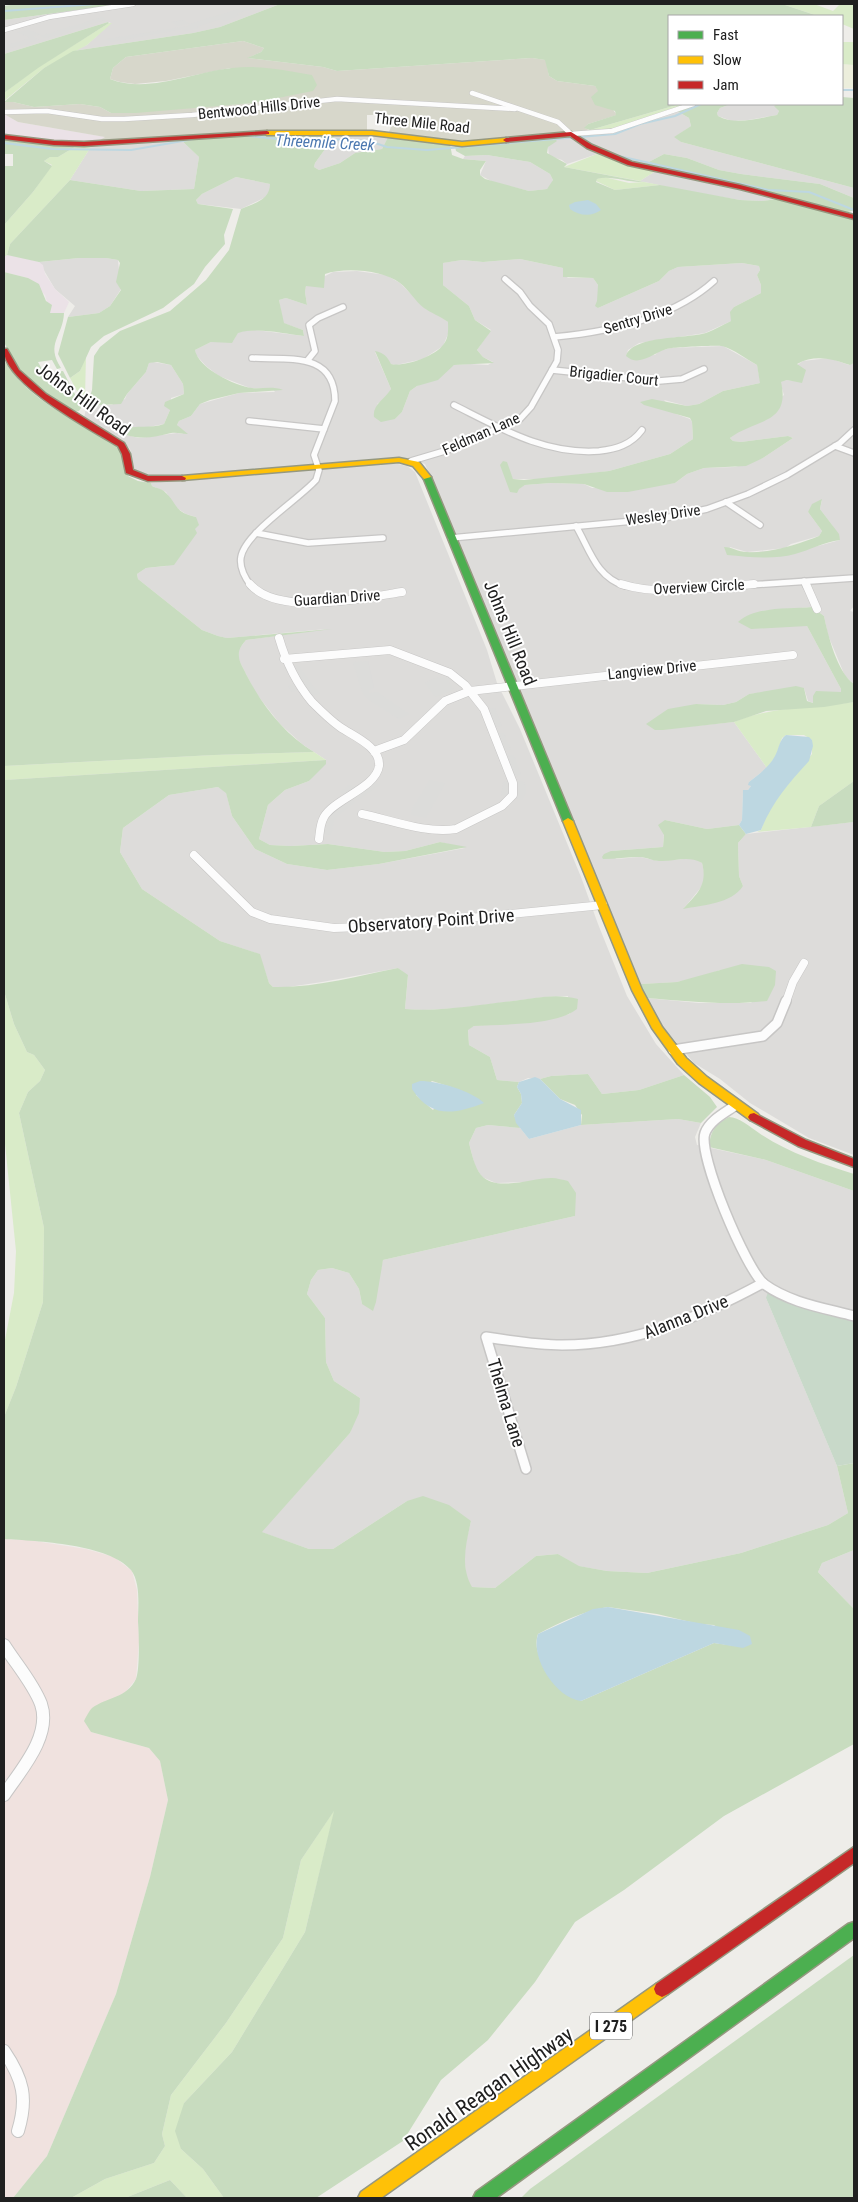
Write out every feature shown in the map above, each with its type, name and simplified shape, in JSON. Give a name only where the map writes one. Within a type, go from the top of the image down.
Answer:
[{"type":"main road","name":"Three Mile Road","points":[[4,136],[36,142],[83,144],[229,133],[399,134],[462,144],[574,137]]},
{"type":"main road","points":[[574,137],[599,153],[627,162],[746,188],[854,217]]},
{"type":"main road","name":"Johns Hill Road","points":[[4,351],[16,371],[43,396],[121,445],[126,454],[129,471],[139,478],[157,480],[384,460],[411,461],[420,467],[429,480],[647,1011],[674,1050],[704,1080],[736,1105],[786,1134],[854,1163]]},
{"type":"main road","name":"Ronald Reagan Highway","points":[[366,2198],[854,1854]]},
{"type":"main road","points":[[482,2198],[854,1929]]},
{"type":"street","points":[[4,30],[49,17],[133,4]]},
{"type":"street","points":[[472,93],[558,122],[574,137],[612,131],[690,105]]},
{"type":"street","name":"Bentwood Hills Drive","points":[[4,112],[47,112],[102,119],[124,119],[192,115],[337,99],[515,109]]},
{"type":"street","points":[[10,105],[17,112]]},
{"type":"street","points":[[505,279],[520,292],[530,306],[549,324],[554,337]]},
{"type":"street","name":"Sentry Drive","points":[[554,337],[596,332],[676,308],[701,294],[714,281]]},
{"type":"street","points":[[307,361],[315,351],[309,325],[318,318],[343,307]]},
{"type":"street","name":"Feldman Lane","points":[[411,461],[446,451],[502,428],[525,415],[552,370],[558,354],[554,337]]},
{"type":"street","points":[[252,358],[307,361],[320,365],[328,372],[335,392],[335,401],[314,455],[318,466]]},
{"type":"street","name":"Brigadier Court","points":[[552,370],[659,382],[682,379],[704,369]]},
{"type":"street","points":[[454,404],[545,448],[576,453],[619,448],[634,441],[642,430]]},
{"type":"street","points":[[250,422],[324,429]]},
{"type":"street","name":"Wesley Drive","points":[[452,538],[674,516],[703,510],[788,476],[835,446],[854,430]]},
{"type":"street","points":[[835,446],[854,453]]},
{"type":"street","name":"Guardian Drive","points":[[318,466],[318,475],[314,483],[256,533],[243,549],[241,567],[252,587],[265,596],[282,601],[308,602],[402,592]]},
{"type":"street","points":[[726,502],[760,525]]},
{"type":"street","name":"Overview Circle","points":[[576,526],[601,572],[617,583],[631,587],[667,590],[854,578]]},
{"type":"street","points":[[256,533],[308,543],[383,538]]},
{"type":"street","points":[[804,581],[818,609]]},
{"type":"street","points":[[279,638],[288,668],[318,709],[374,751],[380,765],[377,774],[325,815],[321,824],[319,839]]},
{"type":"street","points":[[284,659],[390,650],[450,673],[470,691],[484,709],[513,783],[514,795],[509,801],[476,819],[450,830],[435,830],[362,814]]},
{"type":"street","name":"Langview Drive","points":[[374,751],[404,740],[445,701],[470,691],[793,655]]},
{"type":"street","name":"Observatory Point Drive","points":[[194,855],[242,903],[260,916],[334,928],[396,926],[603,905]]},
{"type":"street","points":[[674,1050],[688,1046],[763,1036],[772,1032],[782,1014],[796,972],[804,963]]},
{"type":"street","points":[[736,1105],[709,1126],[704,1134],[704,1149],[710,1170],[747,1261],[763,1283],[786,1295],[854,1316]]},
{"type":"street","name":"Alanna Drive","points":[[486,1337],[529,1344],[558,1346],[616,1342],[670,1327],[763,1283]]},
{"type":"street","name":"Thelma Lane","points":[[486,1337],[526,1468]]},
{"type":"street","points":[[4,1646],[41,1705],[44,1723],[39,1737],[4,1795]]},
{"type":"street","points":[[4,2051],[14,2065],[24,2090],[25,2112],[18,2131]]},
{"type":"shaded area","points":[[122,4],[280,4],[220,27],[193,33],[73,51],[87,45],[111,23],[108,22],[4,54],[4,20]]},
{"type":"shaded area","points":[[244,7],[256,9],[237,14],[240,15],[225,21],[221,19],[197,27],[200,28],[185,31],[183,29],[112,42],[106,39],[188,26],[189,24],[178,26],[171,22],[183,20],[190,24]]},
{"type":"shaded area","points":[[102,17],[106,20],[87,25],[89,27],[78,28],[68,31],[71,32],[45,38],[40,36]]},
{"type":"shaded area","points":[[28,30],[41,34],[33,37],[39,40],[28,43],[30,44],[9,48],[11,50],[4,52],[4,46],[30,38],[17,32]]},
{"type":"shaded area","points":[[243,41],[264,48],[261,52],[248,58],[323,67],[337,71],[532,58],[546,60],[549,76],[557,81],[595,86],[617,115],[588,124],[585,128],[593,132],[462,143],[389,132],[392,124],[389,119],[382,115],[367,115],[367,132],[243,131],[95,143],[105,137],[18,122],[4,114],[4,102],[34,107],[80,104],[100,107],[111,113],[253,103],[230,68],[166,81],[135,84],[110,79],[113,68],[126,57]]},
{"type":"shaded area","points":[[728,105],[776,105],[779,111],[777,115],[732,121],[718,116],[717,113],[720,108]]},
{"type":"shaded area","points":[[677,111],[689,118],[691,126],[675,137],[681,142],[854,188],[854,198],[820,184],[719,170],[687,158],[664,154],[643,165],[606,155],[577,137]]},
{"type":"shaded area","points":[[4,114],[18,122],[106,137],[95,143],[27,140],[4,135]]},
{"type":"shaded area","points":[[336,134],[389,135],[382,149],[355,153],[340,163],[319,170],[314,167],[315,163]]},
{"type":"shaded area","points":[[567,136],[597,154],[567,164],[562,160],[549,156],[548,147],[553,137]]},
{"type":"shaded area","points":[[179,138],[199,157],[194,189],[141,191],[70,180],[92,145]]},
{"type":"shaded area","points":[[487,155],[530,162],[550,174],[553,180],[551,185],[547,189],[529,191],[493,182],[480,175],[486,161],[463,159],[465,156]]},
{"type":"shaded area","points":[[657,170],[778,199],[761,201],[740,200],[640,181]]},
{"type":"shaded area","points":[[236,177],[270,184],[270,191],[264,198],[241,209],[198,204],[196,200],[202,194]]},
{"type":"shaded area","points":[[7,255],[27,258],[43,265],[45,274],[55,289],[69,302],[64,313],[50,313],[45,295],[28,278],[4,272],[4,257]]},
{"type":"shaded area","points":[[79,258],[118,260],[121,289],[110,306],[99,313],[68,317],[75,306],[55,289],[39,262]]},
{"type":"shaded area","points":[[520,259],[563,268],[563,274],[568,278],[593,278],[598,285],[598,308],[659,281],[669,271],[678,267],[742,263],[759,266],[760,270],[757,275],[761,285],[761,293],[734,307],[731,321],[705,333],[639,343],[628,350],[626,356],[655,355],[659,351],[671,348],[723,346],[757,365],[760,383],[723,391],[699,404],[687,406],[664,400],[676,414],[690,419],[692,422],[693,439],[670,454],[609,471],[542,479],[513,479],[508,470],[510,492],[525,485],[551,483],[584,484],[592,488],[675,483],[687,474],[704,468],[735,467],[763,458],[793,438],[788,436],[741,442],[733,441],[730,438],[784,395],[780,382],[787,380],[802,382],[797,365],[803,361],[829,358],[849,365],[854,363],[854,606],[850,611],[854,612],[854,684],[845,676],[828,635],[824,616],[812,607],[761,611],[795,626],[807,626],[841,692],[814,699],[813,703],[808,701],[804,688],[749,694],[736,702],[723,705],[696,704],[655,730],[734,722],[767,768],[749,782],[751,786],[748,790],[743,790],[742,820],[739,825],[707,829],[665,820],[663,847],[611,851],[616,859],[640,857],[658,861],[695,859],[702,863],[705,875],[703,885],[684,908],[743,886],[739,876],[738,843],[746,834],[854,822],[854,1155],[809,1138],[750,1103],[720,1079],[694,1063],[664,1028],[646,998],[699,1003],[752,1003],[720,970],[699,978],[677,982],[641,984],[425,464],[409,458],[385,458],[155,478],[144,477],[134,468],[130,449],[122,440],[84,418],[86,409],[100,405],[111,405],[125,399],[146,372],[149,363],[153,362],[171,365],[183,384],[184,394],[171,398],[170,410],[164,424],[143,428],[126,435],[139,438],[177,433],[183,434],[177,425],[179,421],[191,416],[200,404],[239,393],[275,392],[272,388],[250,388],[219,376],[206,366],[196,355],[195,350],[211,342],[233,341],[238,332],[244,331],[255,330],[304,336],[303,330],[283,323],[279,300],[286,298],[307,305],[306,286],[333,272],[357,271],[386,275],[400,283],[426,309],[436,313],[448,322],[448,334],[443,346],[423,359],[396,365],[391,364],[375,352],[391,389],[386,398],[377,404],[395,419],[402,412],[410,391],[417,386],[454,365],[488,365],[493,362],[483,357],[477,350],[491,330],[475,320],[469,306],[443,285],[442,263],[462,260],[483,262]],"holes":[[[822,500],[820,509],[840,540],[818,546],[727,555],[730,547],[747,552],[785,548],[791,544],[819,536],[822,531],[808,512]]]},
{"type":"shaded area","points":[[393,463],[407,466],[415,472],[487,650],[497,683],[520,729],[581,877],[627,996],[656,1044],[684,1075],[639,1090],[602,1094],[588,1074],[551,1076],[540,1079],[528,1078],[519,1082],[497,1080],[490,1057],[469,1045],[468,1029],[474,1026],[537,1021],[570,1014],[568,996],[544,997],[460,1008],[405,1009],[408,976],[398,968],[322,982],[288,987],[273,987],[269,983],[259,954],[220,941],[142,889],[120,852],[123,828],[169,795],[218,787],[226,792],[232,816],[255,849],[287,864],[327,870],[379,864],[465,848],[440,842],[405,851],[385,852],[328,844],[270,845],[259,839],[268,805],[285,790],[309,781],[326,760],[302,744],[280,724],[255,692],[238,658],[239,649],[246,640],[327,629],[227,638],[218,636],[202,630],[138,579],[137,574],[146,568],[166,566],[194,529],[196,517],[186,514],[175,507],[166,492],[152,486],[151,483],[226,475]]},
{"type":"shaded area","points":[[368,661],[374,688],[369,690],[369,693],[377,692],[409,714],[399,719],[369,700],[363,694],[353,662]]},
{"type":"shaded area","points":[[298,665],[320,694],[305,697],[300,690],[292,692],[288,686],[295,683],[284,667]]},
{"type":"shaded area","points":[[450,677],[449,682],[454,690],[435,697],[425,683],[435,678]]},
{"type":"shaded area","points":[[495,708],[502,726],[496,727],[497,733],[504,733],[511,750],[506,750],[506,755],[514,755],[521,775],[514,776],[516,781],[523,781],[526,786],[526,792],[522,800],[501,795],[503,783],[508,780],[480,709]]},
{"type":"shaded area","points":[[367,780],[380,784],[359,800],[350,799],[355,802],[337,816],[331,835],[316,834],[321,815],[346,795],[340,792],[349,785],[356,787]]},
{"type":"shaded area","points":[[430,780],[445,783],[426,818],[411,815],[412,809]]},
{"type":"shaded area","points":[[678,1119],[701,1123],[695,1137],[697,1145],[766,1160],[854,1191],[854,1322],[766,1298],[837,1466],[848,1513],[828,1525],[741,1553],[647,1573],[607,1571],[578,1566],[558,1554],[536,1556],[495,1588],[471,1587],[466,1577],[464,1550],[471,1521],[407,1501],[333,1549],[309,1549],[261,1532],[350,1433],[360,1398],[334,1381],[326,1362],[325,1318],[307,1294],[311,1280],[318,1270],[332,1268],[349,1273],[359,1289],[362,1304],[379,1277],[383,1260],[575,1216],[551,1178],[526,1182],[496,1183],[482,1177],[475,1166],[469,1143],[476,1128],[488,1125],[520,1128],[529,1139],[581,1125]]},
{"type":"shaded area","points":[[4,1539],[28,1540],[86,1549],[114,1557],[132,1571],[137,1590],[139,1641],[136,1679],[123,1695],[91,1709],[91,1732],[149,1748],[160,1761],[168,1800],[150,1877],[116,1994],[47,2156],[13,2198],[4,2198]]},
{"type":"shaded area","points":[[854,1550],[854,1609],[818,1572],[822,1563]]},
{"type":"green space","points":[[17,4],[122,4],[4,20],[4,6]]},
{"type":"green space","points":[[280,4],[782,4],[815,15],[668,15],[668,105],[677,105],[590,130],[584,128],[588,124],[616,115],[615,111],[595,105],[591,97],[598,91],[595,86],[557,81],[549,76],[545,60],[532,58],[337,71],[323,67],[247,58],[261,52],[264,48],[243,41],[126,57],[113,68],[110,79],[125,83],[155,83],[217,70],[252,67],[312,75],[317,85],[313,91],[253,103],[136,113],[111,113],[100,107],[80,104],[34,107],[4,102],[44,68],[73,51],[193,33],[220,27]]},
{"type":"green space","points":[[782,4],[814,4],[833,11],[840,4],[854,4],[854,29],[843,24],[843,15],[815,15]]},
{"type":"green space","points":[[108,22],[38,68],[4,93],[4,54]]},
{"type":"green space","points":[[109,23],[112,23],[87,45],[44,68],[4,101],[4,93],[37,68]]},
{"type":"green space","points":[[843,42],[854,42],[854,65],[843,64]]},
{"type":"green space","points":[[843,64],[854,65],[854,88],[843,88]]},
{"type":"green space","points":[[843,97],[854,98],[854,188],[681,142],[674,137],[691,126],[689,118],[677,111],[693,105],[728,105],[720,108],[717,113],[718,116],[739,121],[777,115],[779,111],[774,106],[843,105]]},
{"type":"green space","points":[[677,105],[688,105],[607,130],[593,132],[590,130]]},
{"type":"green space","points":[[225,134],[336,134],[315,163],[314,167],[319,170],[340,163],[355,153],[382,149],[389,135],[450,144],[452,155],[463,159],[486,161],[480,170],[480,175],[485,179],[529,191],[547,189],[553,180],[550,174],[530,162],[487,155],[465,156],[456,151],[455,146],[553,137],[557,141],[548,147],[547,153],[567,164],[564,167],[644,182],[608,178],[597,179],[596,182],[615,190],[660,185],[740,200],[761,201],[778,199],[854,219],[854,363],[850,365],[830,359],[817,358],[797,364],[806,370],[802,383],[787,380],[781,382],[783,396],[781,406],[776,414],[730,438],[733,441],[741,442],[788,436],[793,438],[763,458],[746,466],[704,468],[687,474],[675,483],[628,492],[607,492],[584,484],[551,483],[525,485],[517,493],[510,492],[500,465],[503,461],[507,462],[513,479],[524,480],[609,471],[670,454],[693,439],[690,418],[644,405],[640,402],[652,399],[687,406],[699,404],[723,391],[760,383],[757,365],[722,346],[672,348],[637,360],[626,356],[631,349],[639,344],[706,333],[731,321],[730,312],[734,307],[761,293],[761,285],[757,275],[760,270],[759,266],[742,263],[678,267],[669,271],[659,281],[598,308],[595,306],[598,285],[593,278],[563,277],[563,268],[520,259],[483,262],[462,260],[443,263],[443,285],[469,306],[475,320],[491,331],[477,350],[483,357],[494,363],[454,365],[438,380],[417,386],[410,391],[402,412],[395,419],[381,422],[374,417],[375,409],[391,389],[375,351],[385,355],[391,364],[404,364],[427,357],[439,349],[445,342],[448,322],[424,308],[400,283],[393,279],[384,275],[353,270],[325,274],[324,288],[306,286],[307,305],[286,298],[279,300],[284,323],[303,330],[304,336],[246,331],[238,333],[232,343],[211,342],[195,350],[203,363],[227,380],[245,387],[283,390],[239,393],[200,404],[191,416],[179,421],[177,425],[188,434],[173,433],[143,438],[126,435],[123,430],[128,428],[164,424],[170,410],[164,406],[165,402],[184,394],[183,384],[171,365],[157,362],[149,363],[146,372],[121,404],[100,405],[86,409],[92,390],[94,356],[100,347],[120,331],[170,311],[206,280],[229,250],[241,209],[264,198],[270,184],[236,177],[202,194],[196,200],[198,204],[233,209],[224,235],[225,244],[205,267],[194,284],[163,308],[104,336],[91,347],[80,371],[70,378],[58,354],[68,317],[99,313],[110,306],[121,290],[116,282],[120,263],[118,260],[106,258],[79,258],[39,262],[7,255],[10,244],[70,180],[141,191],[194,189],[199,157],[179,138]]},
{"type":"green space","points":[[4,138],[78,145],[58,157],[50,157],[44,161],[52,166],[33,192],[4,225],[4,166],[13,166],[13,154],[4,154]]},
{"type":"green space","points":[[78,145],[92,145],[70,180],[10,244],[7,255],[4,257],[4,225],[33,192],[52,165],[44,161],[50,157],[58,157]]},
{"type":"green space","points":[[597,154],[620,162],[657,170],[640,181],[564,167]]},
{"type":"green space","points":[[664,154],[687,158],[719,170],[820,184],[854,198],[854,210],[846,213],[775,194],[643,165]]},
{"type":"green space","points":[[604,177],[629,183],[644,182],[660,185],[615,190],[596,181]]},
{"type":"green space","points":[[4,272],[28,278],[39,284],[46,301],[52,305],[50,313],[64,313],[55,346],[56,359],[61,368],[57,369],[52,360],[38,362],[44,373],[63,371],[80,404],[81,408],[79,411],[64,407],[55,402],[22,372],[12,357],[4,342]]},
{"type":"green space","points":[[86,355],[85,398],[83,402],[70,378],[80,371]]},
{"type":"green space","points":[[4,360],[14,374],[39,398],[114,444],[120,450],[128,476],[138,481],[151,483],[152,486],[165,492],[180,511],[196,517],[199,525],[195,529],[197,533],[174,565],[146,568],[137,574],[138,579],[202,630],[218,636],[227,638],[332,629],[246,640],[239,652],[239,659],[252,686],[267,708],[293,737],[314,752],[214,755],[4,766]]},
{"type":"green space","points":[[822,499],[820,509],[839,534],[840,540],[828,542],[795,554],[778,557],[761,558],[727,555],[724,547],[744,552],[774,550],[819,536],[822,531],[808,512],[812,504]]},
{"type":"green space","points":[[812,607],[824,616],[838,662],[854,684],[854,702],[824,707],[766,711],[734,722],[663,730],[655,730],[646,724],[668,709],[696,704],[723,705],[736,702],[749,694],[796,686],[804,688],[807,701],[813,703],[813,696],[816,691],[841,692],[807,626],[751,629],[738,622],[754,613],[763,611]]},
{"type":"green space","points":[[854,702],[854,781],[819,806],[811,827],[757,832],[761,830],[768,811],[777,798],[812,754],[812,740],[804,735],[786,735],[782,738],[776,756],[767,768],[734,722],[778,710]]},
{"type":"green space","points":[[314,752],[326,760],[4,780],[4,766],[214,755]]},
{"type":"green space","points":[[326,760],[326,764],[309,781],[285,790],[268,805],[259,839],[270,845],[328,844],[385,852],[405,851],[440,842],[467,847],[379,864],[327,870],[287,864],[255,849],[232,816],[226,793],[218,787],[169,795],[123,828],[120,852],[142,889],[220,941],[260,954],[269,983],[273,987],[320,984],[398,968],[408,975],[405,1009],[446,1009],[562,996],[578,999],[577,1009],[556,1019],[528,1023],[474,1026],[468,1030],[469,1045],[490,1057],[497,1080],[519,1082],[517,1087],[521,1094],[522,1103],[514,1115],[520,1128],[488,1125],[476,1128],[469,1143],[481,1175],[496,1183],[505,1184],[544,1178],[568,1181],[576,1193],[575,1216],[383,1260],[373,1311],[362,1304],[359,1289],[349,1273],[332,1268],[318,1270],[311,1280],[307,1294],[325,1318],[326,1362],[334,1381],[360,1398],[359,1413],[350,1433],[262,1532],[309,1549],[333,1549],[407,1501],[423,1496],[449,1505],[471,1521],[465,1563],[468,1579],[472,1587],[495,1588],[536,1556],[558,1554],[579,1566],[607,1571],[647,1573],[741,1553],[828,1525],[848,1513],[837,1466],[854,1463],[854,1550],[822,1563],[818,1572],[854,1609],[854,1744],[724,1816],[624,1890],[575,1922],[535,1982],[488,2040],[441,2080],[403,2141],[316,2198],[224,2198],[203,2169],[181,2149],[175,2131],[184,2103],[232,2052],[305,1932],[334,1811],[301,1860],[283,1938],[226,2023],[171,2095],[162,2134],[165,2146],[154,2163],[105,2179],[71,2198],[13,2198],[47,2156],[116,1994],[150,1877],[168,1800],[160,1761],[149,1748],[91,1732],[84,1721],[92,1708],[122,1694],[136,1679],[139,1660],[138,1595],[136,1582],[131,1570],[121,1561],[90,1549],[53,1543],[4,1539],[4,1417],[16,1387],[43,1302],[44,1228],[19,1113],[28,1092],[40,1081],[45,1070],[34,1055],[27,1052],[14,1024],[4,991],[4,780]],"holes":[[[432,1081],[451,1087],[433,1110],[416,1095]],[[608,1607],[657,1614],[699,1624],[714,1625],[743,1647],[714,1643],[581,1701],[543,1663],[538,1654],[538,1634],[581,1614]]]},
{"type":"green space","points":[[854,781],[854,822],[811,827],[819,806]]},
{"type":"green space","points":[[665,820],[707,829],[739,825],[746,834],[738,843],[739,876],[743,886],[738,892],[716,903],[683,909],[700,889],[704,877],[702,863],[691,859],[659,861],[640,857],[603,859],[604,854],[611,851],[663,847],[664,835],[658,825]]},
{"type":"green space","points":[[742,964],[769,967],[776,971],[775,985],[767,1001],[722,1003],[646,998],[641,984],[677,982]]},
{"type":"green space","points":[[4,991],[14,1024],[27,1052],[34,1055],[45,1070],[40,1081],[28,1092],[19,1113],[44,1228],[43,1302],[16,1387],[4,1417],[4,1345],[14,1293],[16,1251],[4,1134]]},
{"type":"green space","points":[[588,1074],[602,1094],[639,1090],[684,1075],[710,1097],[717,1107],[701,1123],[678,1119],[581,1125],[582,1115],[575,1105],[560,1099],[540,1079],[551,1076]]},
{"type":"green space","points":[[729,1117],[741,1120],[770,1140],[793,1152],[854,1174],[854,1191],[766,1160],[709,1147],[714,1129]]},
{"type":"green space","points":[[768,1292],[854,1322],[854,1463],[837,1466],[766,1298]]},
{"type":"green space","points":[[335,1809],[305,1932],[232,2052],[184,2103],[181,2149],[203,2169],[224,2198],[187,2198],[170,2180],[125,2198],[71,2198],[105,2179],[154,2163],[165,2146],[162,2134],[171,2095],[226,2023],[283,1938],[301,1860]]},
{"type":"green space","points":[[854,1955],[854,2198],[521,2198],[530,2189]]},
{"type":"green space","points":[[170,2180],[187,2198],[125,2198]]},
{"type":"water","points":[[588,200],[596,204],[601,210],[594,214],[586,215],[570,209],[569,205],[575,202]]},
{"type":"water","points":[[786,735],[809,737],[812,740],[813,746],[809,761],[776,802],[761,830],[746,834],[739,825],[742,820],[743,790],[748,790],[751,786],[748,785],[749,782],[770,764],[782,739]]},
{"type":"water","points":[[535,1077],[540,1079],[560,1099],[581,1110],[581,1125],[529,1139],[516,1123],[514,1115],[522,1103],[521,1094],[517,1087],[519,1082]]},
{"type":"water","points":[[420,1081],[454,1087],[471,1094],[484,1103],[463,1110],[435,1110],[419,1099],[412,1089],[412,1084]]},
{"type":"water","points":[[608,1607],[739,1630],[750,1636],[752,1644],[743,1648],[714,1643],[581,1701],[572,1698],[554,1685],[541,1665],[537,1644],[538,1634],[593,1609]]},
{"type":"waterway","points":[[4,11],[95,4]]},
{"type":"waterway","name":"Threemile Creek","points":[[843,90],[854,90]]},
{"type":"waterway","name":"Threemile Creek","points":[[4,143],[53,149],[131,150],[194,139],[241,135],[278,139],[307,138],[369,141],[387,147],[427,150],[615,134],[640,124],[675,116],[699,105]]},
{"type":"waterway","points":[[583,138],[597,148]]},
{"type":"waterway","points":[[610,154],[768,190],[809,192],[854,210]]},
{"type":"traffic: fast","points":[[427,477],[568,821]]},
{"type":"traffic: fast","points":[[482,2198],[854,1929]]},
{"type":"traffic: slow","points":[[267,133],[372,133],[462,144],[506,140]]},
{"type":"traffic: slow","points":[[182,478],[399,460],[416,464],[427,477]]},
{"type":"traffic: slow","points":[[568,821],[637,990],[657,1028],[682,1061],[703,1080],[754,1117]]},
{"type":"traffic: slow","points":[[367,2198],[662,1989]]},
{"type":"traffic: jam","points":[[4,137],[54,143],[84,144],[221,134],[267,133]]},
{"type":"traffic: jam","points":[[506,140],[571,134],[589,146],[630,164],[740,187],[854,217]]},
{"type":"traffic: jam","points":[[4,351],[16,371],[43,396],[121,445],[126,454],[129,471],[148,479],[182,478]]},
{"type":"traffic: jam","points":[[754,1117],[802,1143],[854,1163]]},
{"type":"traffic: jam","points":[[662,1989],[854,1854]]}]
